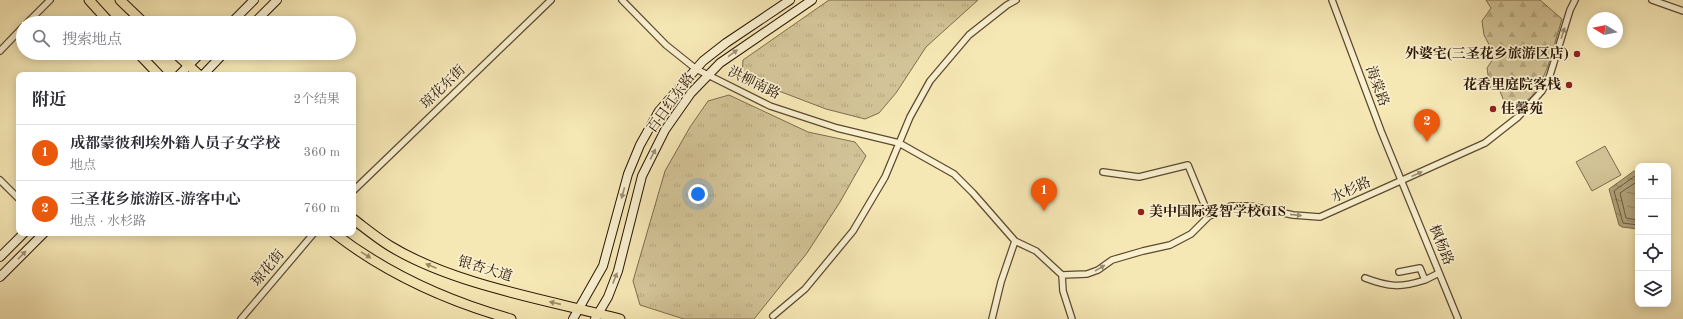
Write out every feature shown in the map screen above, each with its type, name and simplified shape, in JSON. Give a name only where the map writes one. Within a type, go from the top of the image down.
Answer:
[{"type":"main road","points":[[89,0],[104,16]]},
{"type":"main road","points":[[120,0],[137,16]]},
{"type":"main road","points":[[145,60],[156,72]]},
{"type":"main road","points":[[183,60],[196,72]]},
{"type":"main road","name":"银杏大道","points":[[356,221],[390,246],[445,272],[490,286],[578,308],[597,316],[620,319]]},
{"type":"main road","points":[[338,236],[357,250],[411,282],[449,299],[511,319]]},
{"type":"street","points":[[34,16],[50,0]]},
{"type":"street","points":[[238,16],[254,0]]},
{"type":"street","points":[[261,16],[277,0]]},
{"type":"street","name":"琼花东街","points":[[356,188],[551,0]]},
{"type":"street","name":"洪柳南路","points":[[622,0],[666,44],[696,69],[770,106],[837,128],[899,144],[954,174],[974,193],[1015,241]]},
{"type":"street","name":"百日红东路","points":[[573,319],[603,266],[628,174],[640,145],[659,111],[696,69],[726,43],[790,0]]},
{"type":"street","name":"百日红东路","points":[[597,316],[608,297],[618,271],[642,176],[665,130],[691,93],[720,63],[744,45],[812,0]]},
{"type":"street","points":[[772,318],[805,289],[853,231],[885,177],[923,94],[947,60],[969,36],[1007,5],[1016,0]]},
{"type":"street","name":"海棠路","points":[[1332,0],[1380,130],[1402,180]]},
{"type":"street","name":"水杉路","points":[[1062,275],[1087,274],[1098,270],[1112,260],[1170,245],[1191,234],[1209,216],[1231,206],[1251,206],[1293,215],[1320,217],[1485,143],[1518,117],[1542,91],[1550,75],[1570,10],[1576,0]]},
{"type":"street","points":[[1652,0],[1683,11]]},
{"type":"street","points":[[0,51],[16,34]]},
{"type":"street","points":[[182,72],[194,60]]},
{"type":"street","points":[[206,72],[217,60]]},
{"type":"street","points":[[1103,172],[1138,177],[1188,164],[1209,216]]},
{"type":"street","points":[[0,180],[16,196]]},
{"type":"street","name":"枫杨路","points":[[1402,180],[1458,319]]},
{"type":"street","points":[[0,257],[21,236]]},
{"type":"street","points":[[0,278],[41,236]]},
{"type":"street","name":"琼花街","points":[[241,319],[311,236]]},
{"type":"street","points":[[992,319],[1001,282],[1015,241],[1036,251],[1062,275],[1063,292],[1072,319]]},
{"type":"street","points":[[1399,272],[1420,268],[1425,280]]},
{"type":"street","points":[[1364,278],[1377,282],[1404,286],[1425,280],[1439,273]]},
{"type":"green space","points":[[829,0],[978,0],[926,47],[896,93],[879,113],[865,119],[826,109],[742,77],[743,60]]},
{"type":"green space","points":[[1486,0],[1540,0],[1562,19],[1548,66],[1537,92],[1513,112],[1506,106],[1497,84],[1490,88],[1487,68],[1495,56],[1484,35],[1482,21],[1491,8]]},
{"type":"green space","points":[[729,95],[808,132],[855,142],[866,156],[840,202],[807,253],[754,319],[684,319],[640,305],[633,281],[665,171],[690,127],[708,101]]},
{"type":"green space","points":[[1605,146],[1621,175],[1592,191],[1576,162]]},
{"type":"water","points":[[1635,171],[1635,229],[1622,227],[1619,225],[1609,189]]},
{"type":"place","name":"外婆宅(三圣花乡旅游区店)","points":[[1577,54]]},
{"type":"place","name":"花香里庭院客栈","points":[[1569,85]]},
{"type":"place","name":"佳馨苑","points":[[1493,109]]},
{"type":"place","name":"三圣花乡旅游区-游客中心","points":[[1427,142]]},
{"type":"place","name":"成都蒙彼利埃外籍人员子女学校","points":[[1044,211]]},
{"type":"place","name":"美中国际爱智学校GIS","points":[[1141,212]]}]
